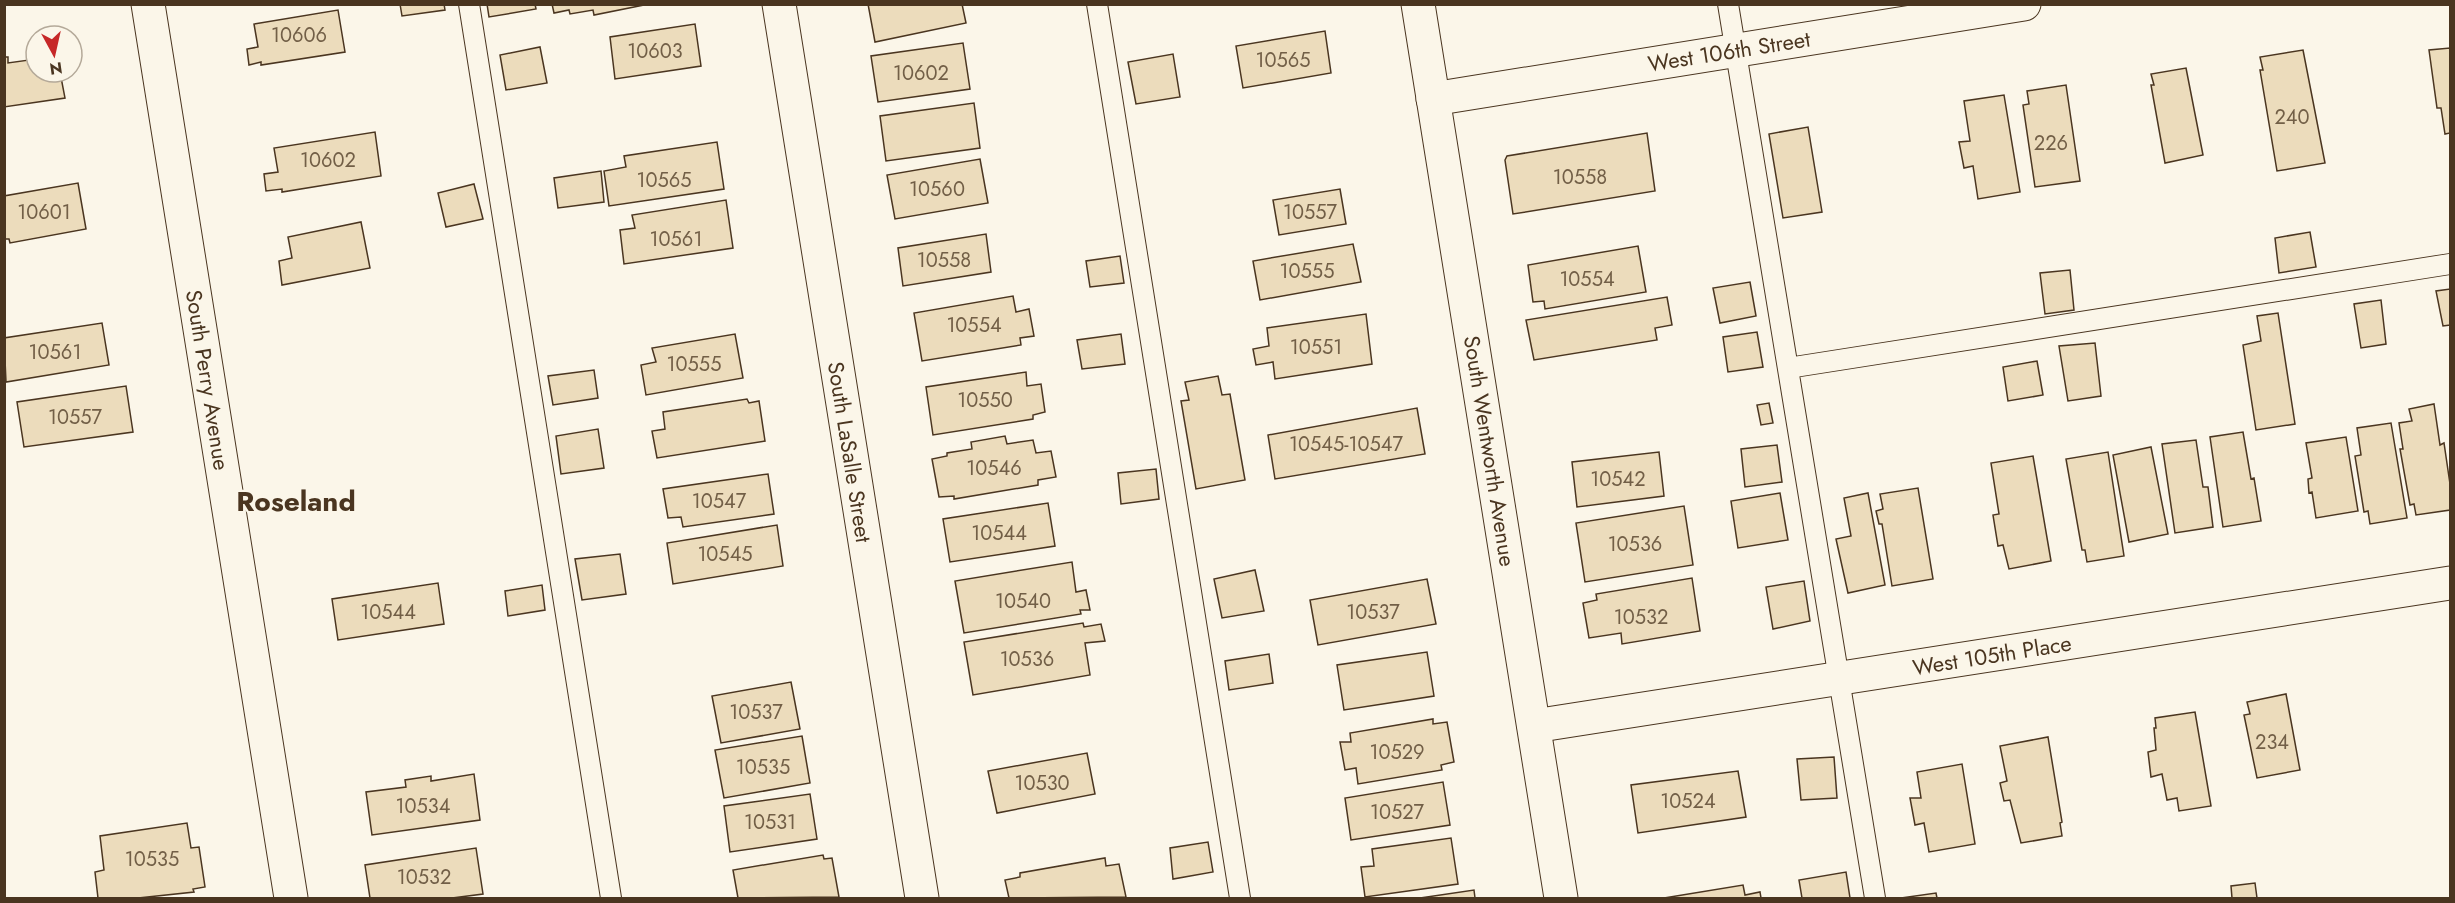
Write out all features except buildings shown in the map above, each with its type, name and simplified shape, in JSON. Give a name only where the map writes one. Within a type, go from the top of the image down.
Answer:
[{"type":"street","name":"South Perry Avenue","points":[[148,4],[291,898]]},
{"type":"street","name":"South LaSalle Street","points":[[779,4],[922,898]]},
{"type":"street","name":"South Wentworth Avenue","points":[[1418,4],[1561,898]]},
{"type":"street","name":"West 106th Street","points":[[1433,99],[2024,4]]},
{"type":"street","name":"West 105th Place","points":[[1534,726],[2451,583]]},
{"type":"lane","points":[[469,4],[611,898]]},
{"type":"lane","points":[[1097,4],[1240,898]]},
{"type":"lane","points":[[1728,4],[1875,898]]},
{"type":"lane","points":[[1788,368],[2451,264]]},
{"type":"district","name":"Roseland","points":[[296,501]]}]
